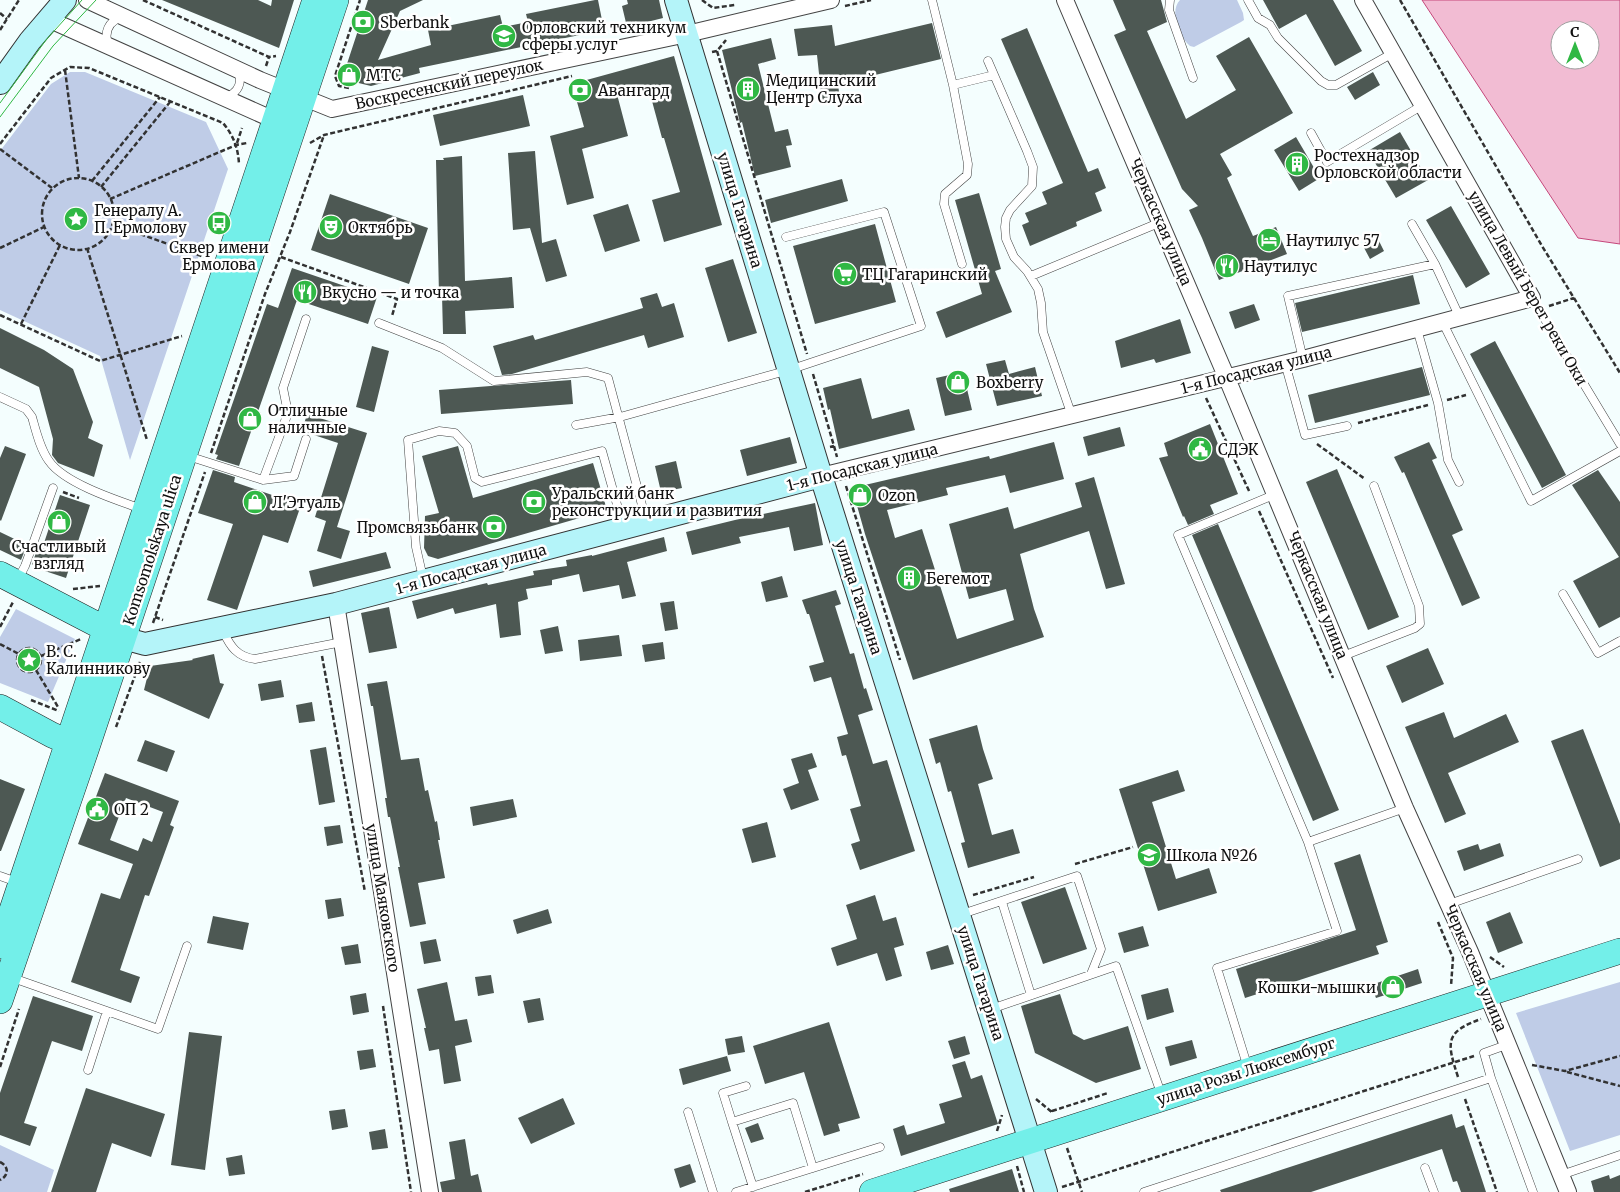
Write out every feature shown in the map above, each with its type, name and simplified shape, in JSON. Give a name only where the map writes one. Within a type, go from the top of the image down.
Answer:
[{"type":"main road","points":[[294,94],[315,0]]},
{"type":"main road","points":[[294,94],[336,0]]},
{"type":"main road","name":"Komsomolskaya ulica","points":[[139,597],[146,510],[294,94]]},
{"type":"main road","name":"Komsomolskaya ulica","points":[[0,1001],[77,746],[115,637],[139,597],[284,124]]},
{"type":"main road","points":[[10,586],[115,637]]},
{"type":"main road","points":[[0,707],[77,746]]},
{"type":"main road","name":"Komsomolskaya ulica","points":[[0,946],[11,880],[77,746]]},
{"type":"main road","name":"улица Розы Люксембург","points":[[870,1182],[1031,1141],[1620,951]]},
{"type":"street","points":[[0,83],[48,19],[65,0]]},
{"type":"street","name":"Воскресенский переулок","points":[[87,0],[237,69],[332,109],[687,34],[832,0]]},
{"type":"street","name":"улица Гагарина","points":[[676,0],[789,370],[831,474],[969,912],[989,1009],[1030,1098],[1031,1141],[1046,1191]]},
{"type":"street","name":"Черкасская улица","points":[[1065,0],[1276,494],[1405,808],[1449,904],[1509,1044],[1568,1192]]},
{"type":"street","name":"улица Левый Берег реки Оки","points":[[1363,0],[1535,304]]},
{"type":"street","points":[[48,19],[284,124]]},
{"type":"street","name":"1-я Посадская улица","points":[[115,637],[223,629],[336,604],[831,474],[1072,416],[1226,376],[1303,359],[1460,318],[1535,304]]},
{"type":"street","name":"улица Маяковского","points":[[336,604],[430,1192]]},
{"type":"lane","points":[[932,0],[953,85],[968,164],[966,175],[945,194],[944,204],[962,264]]},
{"type":"lane","points":[[1170,0],[1169,10],[1193,78]]},
{"type":"lane","points":[[1248,0],[1258,18],[1270,25],[1278,38],[1321,81],[1328,84],[1336,84],[1393,53]]},
{"type":"lane","points":[[109,47],[106,37],[107,28],[114,20],[123,16]]},
{"type":"lane","points":[[988,60],[1033,167],[1032,186],[1010,210],[1006,218],[1006,239],[1014,257],[1031,276],[1038,289],[1042,303],[1043,332],[1072,416]]},
{"type":"lane","points":[[225,98],[233,94],[239,86],[240,78],[237,69]]},
{"type":"lane","points":[[953,85],[994,75]]},
{"type":"lane","points":[[1311,133],[1327,162],[1423,105]]},
{"type":"lane","points":[[576,424],[620,417],[789,370],[921,326],[884,212],[786,237]]},
{"type":"lane","points":[[1031,276],[1161,222]]},
{"type":"lane","points":[[1412,224],[1460,318]]},
{"type":"lane","points":[[1303,359],[1288,296],[1434,264]]},
{"type":"lane","name":"улица Левый Берег реки Оки","points":[[1535,304],[1620,444]]},
{"type":"lane","points":[[264,480],[288,413],[283,388],[306,320]]},
{"type":"lane","points":[[1443,323],[1531,501],[1620,451]]},
{"type":"lane","points":[[379,324],[442,348],[494,381],[587,372],[608,378],[647,522]]},
{"type":"lane","points":[[1417,329],[1438,402],[1448,460],[1459,482]]},
{"type":"lane","points":[[1285,363],[1305,435],[1347,426]]},
{"type":"lane","points":[[0,397],[29,411],[47,459],[60,473],[89,489],[146,510]]},
{"type":"lane","points":[[423,581],[416,547],[408,440],[439,431],[454,433],[467,446],[475,478],[482,482],[602,450],[624,528]]},
{"type":"lane","points":[[184,455],[264,480],[294,476],[306,438]]},
{"type":"lane","points":[[1343,656],[1415,628],[1420,624],[1419,606],[1374,486]]},
{"type":"lane","points":[[10,586],[25,566],[53,488]]},
{"type":"lane","points":[[1249,1070],[1217,968],[1337,931],[1308,842],[1178,535],[1276,494]]},
{"type":"lane","points":[[1563,594],[1598,654],[1620,641]]},
{"type":"lane","points":[[223,629],[228,642],[235,651],[245,658],[255,659],[342,642]]},
{"type":"lane","points":[[1308,842],[1405,808]]},
{"type":"lane","points":[[1449,904],[1578,859]]},
{"type":"lane","points":[[969,912],[1077,876],[1101,949],[1091,974]]},
{"type":"lane","points":[[1002,902],[1031,995]]},
{"type":"lane","points":[[9,976],[158,1029],[187,946]]},
{"type":"lane","points":[[989,1009],[1116,966],[1162,1098]]},
{"type":"lane","points":[[88,1070],[107,1011]]},
{"type":"lane","points":[[1509,1044],[1484,1053],[1491,1078],[1533,1192]]},
{"type":"lane","points":[[1144,1192],[1491,1078]]},
{"type":"lane","points":[[746,1086],[723,1093],[753,1187]]},
{"type":"lane","points":[[732,1122],[793,1103],[813,1168]]},
{"type":"lane","points":[[688,1112],[713,1192]]},
{"type":"lane","points":[[736,1192],[880,1147]]},
{"type":"lane","points":[[1560,1175],[1620,1154]]},
{"type":"lane","points":[[1426,1168],[1434,1192]]},
{"type":"path","points":[[0,30],[19,0]]},
{"type":"path","points":[[143,0],[269,57],[266,66]]},
{"type":"path","points":[[335,76],[360,0]]},
{"type":"path","points":[[702,0],[714,8],[742,4]]},
{"type":"path","points":[[1400,0],[1574,298],[1620,373]]},
{"type":"path","points":[[0,14],[7,19]]},
{"type":"path","points":[[0,144],[51,78],[70,66],[89,68],[223,123],[231,132],[236,145],[239,165]]},
{"type":"path","points":[[65,70],[79,178]]},
{"type":"path","points":[[92,181],[160,97]]},
{"type":"path","points":[[101,187],[170,102]]},
{"type":"path","points":[[236,145],[242,128]]},
{"type":"path","points":[[114,732],[115,637],[139,597],[208,463],[265,294],[281,257],[324,134]]},
{"type":"path","points":[[110,199],[236,145],[251,142]]},
{"type":"path","points":[[0,149],[52,188]]},
{"type":"path","points":[[79,178],[92,181],[107,192],[114,216],[104,238],[94,246],[82,250],[70,249],[60,245],[50,237],[44,227],[41,216],[42,205],[52,188],[64,180],[79,178]]},
{"type":"path","points":[[112,224],[214,260]]},
{"type":"path","points":[[0,248],[44,227]]},
{"type":"path","points":[[21,324],[60,245]]},
{"type":"path","points":[[87,248],[147,440]]},
{"type":"path","points":[[281,257],[396,299],[389,328]]},
{"type":"path","points":[[1535,304],[1574,298]]},
{"type":"path","points":[[0,315],[100,362],[189,334]]},
{"type":"path","points":[[1200,384],[1255,502],[1336,685]]},
{"type":"path","points":[[1347,426],[1478,392]]},
{"type":"path","points":[[1305,435],[1374,486]]},
{"type":"path","points":[[834,446],[831,474],[901,664]]},
{"type":"path","points":[[65,585],[73,589],[105,585],[139,597]]},
{"type":"path","points":[[0,627],[10,586]]},
{"type":"path","points":[[41,656],[115,637]]},
{"type":"path","points":[[0,644],[19,654]]},
{"type":"path","points":[[320,646],[365,893]]},
{"type":"path","points":[[24,649],[36,649],[41,656],[41,664],[36,670],[28,672],[21,669],[18,662],[19,654],[24,649]]},
{"type":"path","points":[[36,670],[60,711]]},
{"type":"path","points":[[969,912],[971,886]]},
{"type":"path","points":[[1437,921],[1452,958],[1480,949],[1504,967]]},
{"type":"path","points":[[382,999],[411,1192]]},
{"type":"path","points":[[1464,1025],[1453,1035],[1449,1042],[1461,1088],[1497,1192]]},
{"type":"path","points":[[1046,1191],[1484,1053]]},
{"type":"path","points":[[1565,1071],[1620,1056]]},
{"type":"path","points":[[1530,1064],[1565,1071],[1620,1086]]},
{"type":"path","points":[[988,1134],[997,1131],[1004,1110],[1030,1098],[1052,1111],[1062,1131],[1082,1192]]},
{"type":"path","points":[[0,1162],[4,1164],[7,1170],[5,1176],[0,1180]]},
{"type":"path","points":[[805,1192],[870,1182]]},
{"type":"shaded area","points":[[1180,0],[1237,0],[1244,20],[1194,47],[1190,46],[1182,37],[1175,17],[1175,11]]},
{"type":"shaded area","points":[[1422,0],[1620,0],[1620,244],[1578,238]]},
{"type":"shaded area","points":[[70,72],[85,72],[206,122],[228,169],[130,460],[100,356],[0,310],[0,151],[51,84]]},
{"type":"shaded area","points":[[16,609],[75,639],[48,702],[0,683],[0,637]]},
{"type":"shaded area","points":[[1620,982],[1620,1135],[1570,1151],[1516,1013]]},
{"type":"shaded area","points":[[0,1145],[54,1170],[47,1192],[0,1192]]},
{"type":"building","points":[[162,0],[258,0],[271,6],[272,0],[294,0],[279,48]]},
{"type":"building","points":[[368,0],[423,0],[400,11],[378,60],[431,45],[428,30],[500,15],[503,27],[528,22],[526,14],[595,0],[598,0],[604,30],[419,68],[420,73],[371,86],[342,79]]},
{"type":"building","points":[[627,0],[659,0],[663,18],[627,27],[622,6],[628,4]]},
{"type":"building","points":[[1113,0],[1161,0],[1167,22],[1147,31],[1186,119],[1236,90],[1216,56],[1249,37],[1293,113],[1220,154],[1232,175],[1227,178],[1253,236],[1276,227],[1287,254],[1219,280],[1189,210],[1198,206],[1182,189],[1114,35],[1126,30]]},
{"type":"building","points":[[1263,0],[1333,0],[1362,51],[1335,66],[1306,14],[1279,29]]},
{"type":"building","points":[[932,23],[941,59],[838,84],[840,100],[822,102],[817,55],[798,56],[794,29],[832,25],[835,46]]},
{"type":"building","points":[[1027,28],[1088,172],[1098,168],[1106,188],[1095,193],[1102,211],[1076,222],[1077,226],[1030,246],[1022,225],[1029,222],[1025,213],[1047,204],[1042,192],[1063,183],[1001,39]]},
{"type":"building","points":[[771,38],[776,59],[758,64],[775,132],[788,129],[792,145],[786,146],[791,167],[755,176],[722,50]]},
{"type":"building","points":[[674,56],[722,225],[664,242],[652,200],[680,192],[664,138],[662,138],[649,90],[618,98],[628,136],[582,149],[594,198],[567,205],[550,136],[584,127],[572,84]]},
{"type":"building","points":[[1373,72],[1380,85],[1355,100],[1347,87]]},
{"type":"building","points":[[523,95],[530,126],[440,146],[433,115]]},
{"type":"building","points":[[1400,132],[1428,180],[1396,198],[1368,151]]},
{"type":"building","name":"Ростехнадзор Орловской области","points":[[1296,137],[1320,178],[1299,191],[1274,150]]},
{"type":"building","points":[[535,151],[542,243],[556,239],[567,276],[546,282],[530,228],[513,230],[508,153]]},
{"type":"building","points":[[462,156],[465,281],[512,277],[514,308],[465,311],[466,334],[443,334],[442,295],[439,295],[436,160]]},
{"type":"building","points":[[842,179],[848,201],[771,223],[765,200]]},
{"type":"building","points":[[979,193],[1001,269],[995,271],[1012,312],[946,338],[936,312],[982,294],[955,200]]},
{"type":"building","points":[[330,194],[428,228],[409,284],[311,250]]},
{"type":"building","points":[[628,204],[640,241],[605,252],[593,215]]},
{"type":"building","points":[[1451,206],[1490,274],[1466,288],[1426,220]]},
{"type":"building","name":"ТЦ Гагаринский","points":[[875,224],[896,302],[815,324],[793,246]]},
{"type":"building","points":[[1377,237],[1384,251],[1370,259],[1362,244]]},
{"type":"building","points":[[733,259],[757,333],[728,342],[705,268]]},
{"type":"building","points":[[292,268],[377,297],[368,324],[297,300],[239,466],[216,459],[218,455],[215,454],[267,304],[278,308]]},
{"type":"building","points":[[1413,275],[1420,304],[1302,332],[1295,303]]},
{"type":"building","points":[[657,293],[662,307],[674,303],[684,337],[648,348],[644,335],[512,374],[502,375],[493,346],[533,335],[535,340],[643,308],[640,298]]},
{"type":"building","points":[[1254,304],[1260,320],[1235,329],[1229,312]]},
{"type":"building","points":[[1180,319],[1191,353],[1156,363],[1154,359],[1121,368],[1115,341]]},
{"type":"building","points":[[0,328],[44,350],[73,369],[93,422],[88,438],[103,445],[94,477],[58,463],[52,455],[53,439],[39,387],[0,368]]},
{"type":"building","points":[[1495,341],[1566,475],[1542,488],[1470,354]]},
{"type":"building","points":[[372,346],[389,351],[374,412],[356,407]]},
{"type":"building","points":[[1005,360],[1009,374],[1035,367],[1042,396],[997,406],[986,364]]},
{"type":"building","points":[[1422,367],[1430,395],[1315,423],[1308,395]]},
{"type":"building","points":[[963,372],[972,410],[945,416],[936,378]]},
{"type":"building","points":[[861,378],[872,419],[909,409],[915,430],[839,449],[823,388]]},
{"type":"building","points":[[571,380],[573,404],[441,414],[439,390]]},
{"type":"building","points":[[307,414],[367,433],[337,527],[350,531],[341,559],[317,551],[326,521],[315,517],[338,443],[302,431]]},
{"type":"building","points":[[1210,424],[1238,494],[1210,505],[1214,514],[1188,525],[1159,458],[1168,456],[1164,443]]},
{"type":"building","points":[[1120,427],[1125,446],[1088,456],[1083,437]]},
{"type":"building","points":[[790,437],[797,463],[747,476],[740,450]]},
{"type":"building","points":[[1054,442],[1064,479],[1010,493],[1005,475],[946,488],[948,495],[887,510],[895,538],[922,529],[957,639],[1014,620],[1006,589],[969,599],[949,524],[1008,507],[1014,529],[1082,507],[1075,483],[1094,477],[1125,584],[1106,589],[1089,531],[1020,554],[1034,609],[1044,637],[913,680],[865,534],[852,488],[989,456],[990,459]]},
{"type":"building","points":[[1429,442],[1437,458],[1432,460],[1463,530],[1452,535],[1480,598],[1462,606],[1404,472],[1402,473],[1394,457]]},
{"type":"building","points":[[5,446],[26,454],[1,521],[0,458]]},
{"type":"building","points":[[458,446],[473,498],[593,463],[607,510],[438,559],[428,556],[424,548],[425,516],[439,513],[422,456]]},
{"type":"building","points":[[676,461],[682,488],[661,492],[655,466]]},
{"type":"building","points":[[1337,469],[1399,617],[1368,630],[1306,482]]},
{"type":"building","points":[[213,470],[235,477],[234,482],[301,505],[288,543],[263,535],[237,610],[207,600],[233,524],[198,513]]},
{"type":"building","points":[[1598,470],[1620,502],[1620,617],[1599,628],[1573,581],[1619,557],[1572,485]]},
{"type":"building","points":[[60,495],[90,505],[66,578],[36,568],[32,564],[37,550],[41,552]]},
{"type":"building","points":[[815,503],[823,545],[794,551],[789,527],[739,537],[741,543],[692,555],[686,532]]},
{"type":"building","points":[[1218,524],[1339,810],[1313,821],[1192,535]]},
{"type":"building","points":[[0,532],[27,545],[21,560],[0,550]]},
{"type":"building","points":[[664,537],[667,551],[627,562],[636,596],[622,599],[619,585],[583,592],[579,574],[552,580],[552,585],[526,589],[528,599],[518,602],[521,635],[500,638],[496,604],[455,614],[453,608],[417,619],[412,601],[487,583],[488,585],[534,575],[533,571],[567,566],[566,560],[592,556]]},
{"type":"building","points":[[386,552],[391,568],[313,587],[309,571]]},
{"type":"building","points":[[782,576],[788,597],[766,602],[761,582]]},
{"type":"building","points":[[836,590],[841,604],[835,606],[850,654],[854,653],[864,689],[866,688],[873,710],[858,715],[873,764],[887,760],[915,851],[860,870],[851,844],[860,841],[850,809],[861,806],[846,755],[842,756],[837,737],[848,734],[831,677],[814,682],[809,666],[824,662],[809,614],[807,614],[802,600]]},
{"type":"building","points":[[674,601],[678,629],[665,631],[660,603]]},
{"type":"building","points":[[389,607],[397,648],[369,653],[361,613]]},
{"type":"building","points":[[558,626],[563,651],[545,654],[540,630]]},
{"type":"building","points":[[619,635],[622,656],[580,661],[578,640]]},
{"type":"building","points":[[663,642],[665,659],[645,662],[642,645]]},
{"type":"building","points":[[1428,648],[1444,684],[1402,703],[1386,666]]},
{"type":"building","points":[[214,654],[220,683],[224,684],[209,719],[144,690],[150,666],[193,660]]},
{"type":"building","points":[[281,680],[284,697],[261,701],[258,684]]},
{"type":"building","points":[[387,681],[401,760],[419,758],[425,791],[428,790],[435,822],[437,821],[440,840],[438,840],[445,878],[418,883],[426,924],[410,927],[390,817],[388,817],[385,798],[387,798],[373,706],[371,706],[367,684]]},
{"type":"building","points":[[312,702],[315,721],[299,723],[296,705]]},
{"type":"building","points":[[1444,712],[1454,738],[1506,714],[1519,742],[1448,773],[1466,814],[1445,823],[1405,727]]},
{"type":"building","points":[[977,725],[993,779],[978,784],[992,835],[1013,829],[1020,853],[968,868],[961,843],[965,842],[951,791],[948,792],[940,762],[936,764],[929,739]]},
{"type":"building","points":[[1583,729],[1620,824],[1620,859],[1600,867],[1551,741]]},
{"type":"building","points":[[145,740],[175,751],[167,772],[137,761]]},
{"type":"building","points":[[326,747],[335,802],[319,805],[310,750]]},
{"type":"building","points":[[812,753],[817,767],[808,770],[819,800],[791,810],[783,789],[799,783],[791,759]]},
{"type":"building","points":[[1178,770],[1185,791],[1152,802],[1176,879],[1209,868],[1217,893],[1158,911],[1119,789]]},
{"type":"building","points":[[105,773],[179,801],[170,825],[174,827],[149,896],[145,895],[120,970],[140,977],[131,1003],[71,982],[101,893],[120,899],[133,864],[78,844]],"holes":[[[126,798],[163,812],[152,842],[143,838],[138,851],[110,840]]]},
{"type":"building","points":[[0,779],[25,789],[1,851],[0,851]]},
{"type":"building","points":[[513,799],[517,817],[473,826],[470,807]]},
{"type":"building","points":[[767,822],[776,857],[752,863],[742,829]]},
{"type":"building","points":[[340,825],[343,843],[327,846],[324,827]]},
{"type":"building","points":[[1500,843],[1504,856],[1464,871],[1457,851],[1478,844],[1480,850]]},
{"type":"building","points":[[1360,854],[1388,942],[1376,946],[1379,954],[1245,998],[1236,969],[1356,930],[1334,863]]},
{"type":"building","points":[[1065,887],[1087,949],[1043,964],[1021,902]]},
{"type":"building","points":[[875,895],[883,921],[896,917],[904,945],[894,948],[902,976],[886,981],[877,953],[837,966],[831,948],[857,939],[846,905]]},
{"type":"building","points":[[341,898],[344,916],[328,919],[325,900]]},
{"type":"building","points":[[548,909],[552,923],[517,934],[513,920]]},
{"type":"building","points":[[1510,912],[1523,943],[1498,953],[1486,922]]},
{"type":"building","points":[[213,916],[249,923],[243,950],[207,943]]},
{"type":"building","points":[[1143,926],[1149,946],[1124,953],[1118,933]]},
{"type":"building","points":[[436,939],[441,961],[424,964],[420,942]]},
{"type":"building","points":[[358,944],[361,963],[345,965],[341,947]]},
{"type":"building","points":[[948,945],[954,964],[931,970],[926,952]]},
{"type":"building","points":[[1418,969],[1422,983],[1376,998],[1371,985]]},
{"type":"building","points":[[491,975],[494,993],[478,996],[475,977]]},
{"type":"building","points":[[447,982],[455,1021],[467,1019],[472,1042],[455,1046],[461,1081],[444,1084],[439,1049],[429,1051],[417,989]]},
{"type":"building","points":[[1168,988],[1174,1012],[1147,1020],[1141,995]]},
{"type":"building","points":[[366,993],[369,1012],[353,1015],[350,996]]},
{"type":"building","points":[[1060,994],[1073,1034],[1084,1040],[1128,1026],[1141,1069],[1096,1083],[1035,1053],[1021,1006]]},
{"type":"building","points":[[33,996],[93,1016],[82,1051],[52,1041],[24,1123],[37,1127],[30,1146],[0,1135],[0,1093]]},
{"type":"building","points":[[540,998],[544,1020],[528,1023],[523,1001]]},
{"type":"building","points":[[829,1022],[860,1118],[838,1124],[840,1131],[824,1136],[804,1072],[765,1084],[753,1046]]},
{"type":"building","points":[[189,1032],[222,1036],[205,1170],[171,1165]]},
{"type":"building","points":[[742,1036],[745,1052],[728,1055],[725,1039]]},
{"type":"building","points":[[965,1036],[970,1054],[954,1059],[948,1041]]},
{"type":"building","points":[[1192,1040],[1197,1058],[1170,1066],[1165,1047]]},
{"type":"building","points":[[373,1049],[376,1067],[360,1070],[357,1051]]},
{"type":"building","points":[[727,1056],[731,1071],[683,1085],[679,1069]]},
{"type":"building","points":[[965,1061],[971,1079],[982,1075],[998,1124],[901,1156],[893,1129],[904,1125],[907,1135],[945,1123],[939,1104],[962,1097],[952,1065]]},
{"type":"building","points":[[86,1088],[165,1114],[151,1157],[112,1143],[96,1192],[51,1192]]},
{"type":"building","points":[[563,1098],[575,1124],[531,1144],[518,1118]]},
{"type":"building","points":[[345,1109],[348,1127],[332,1130],[329,1111]]},
{"type":"building","points":[[1452,1114],[1456,1128],[1464,1125],[1486,1192],[1461,1192],[1457,1181],[1453,1182],[1442,1149],[1311,1192],[1221,1192],[1220,1190]]},
{"type":"building","points":[[758,1123],[764,1139],[751,1143],[745,1128]]},
{"type":"building","points":[[385,1129],[388,1148],[372,1150],[369,1132]]},
{"type":"building","points":[[465,1139],[471,1176],[478,1174],[482,1192],[442,1192],[440,1182],[455,1179],[449,1142]]},
{"type":"building","points":[[242,1155],[245,1174],[229,1176],[226,1158]]},
{"type":"building","points":[[690,1164],[696,1182],[680,1188],[674,1169]]},
{"type":"building","points":[[1012,1169],[1019,1192],[950,1192],[949,1189]]},
{"type":"building","points":[[1609,1175],[1610,1179],[1620,1175],[1620,1192],[1594,1192],[1591,1181]]},
{"type":"tram line","points":[[0,103],[46,40],[82,0]]},
{"type":"tram line","points":[[0,117],[53,46],[96,0]]},
{"type":"place","name":"Sberbank","points":[[363,22]]},
{"type":"place","name":"Орловский техникум сферы услуг","points":[[504,36]]},
{"type":"place","name":"МТС","points":[[349,75]]},
{"type":"place","name":"Медицинский Центр Слуха","points":[[748,89]]},
{"type":"place","name":"Авангард","points":[[580,90]]},
{"type":"place","name":"Ростехнадзор Орловской области","points":[[1297,164]]},
{"type":"place","name":"Генералу А. П. Ермолову","points":[[76,219]]},
{"type":"place","name":"Сквер имени Ермолова","points":[[219,223]]},
{"type":"place","name":"Октябрь","points":[[331,227]]},
{"type":"place","name":"Наутилус 57","points":[[1269,240]]},
{"type":"place","name":"Наутилус","points":[[1227,266]]},
{"type":"place","name":"ТЦ Гагаринский","points":[[845,274]]},
{"type":"place","name":"Вкусно — и точка","points":[[305,292]]},
{"type":"place","name":"Boxberry","points":[[958,382]]},
{"type":"place","name":"Отличные наличные","points":[[250,419]]},
{"type":"place","name":"СДЭК","points":[[1200,449]]},
{"type":"place","name":"Ozon","points":[[860,495]]},
{"type":"place","name":"Л'Этуаль","points":[[255,502]]},
{"type":"place","name":"Уральский банк реконструкции и развития","points":[[534,502]]},
{"type":"place","name":"Счастливый взгляд","points":[[59,522]]},
{"type":"place","name":"Промсвязьбанк","points":[[494,527]]},
{"type":"place","name":"Бегемот","points":[[909,578]]},
{"type":"place","name":"В. С. Калинникову","points":[[29,660]]},
{"type":"place","name":"ОП 2","points":[[97,809]]},
{"type":"place","name":"Школа №26","points":[[1149,855]]},
{"type":"place","name":"Кошки-мышки","points":[[1393,987]]}]
